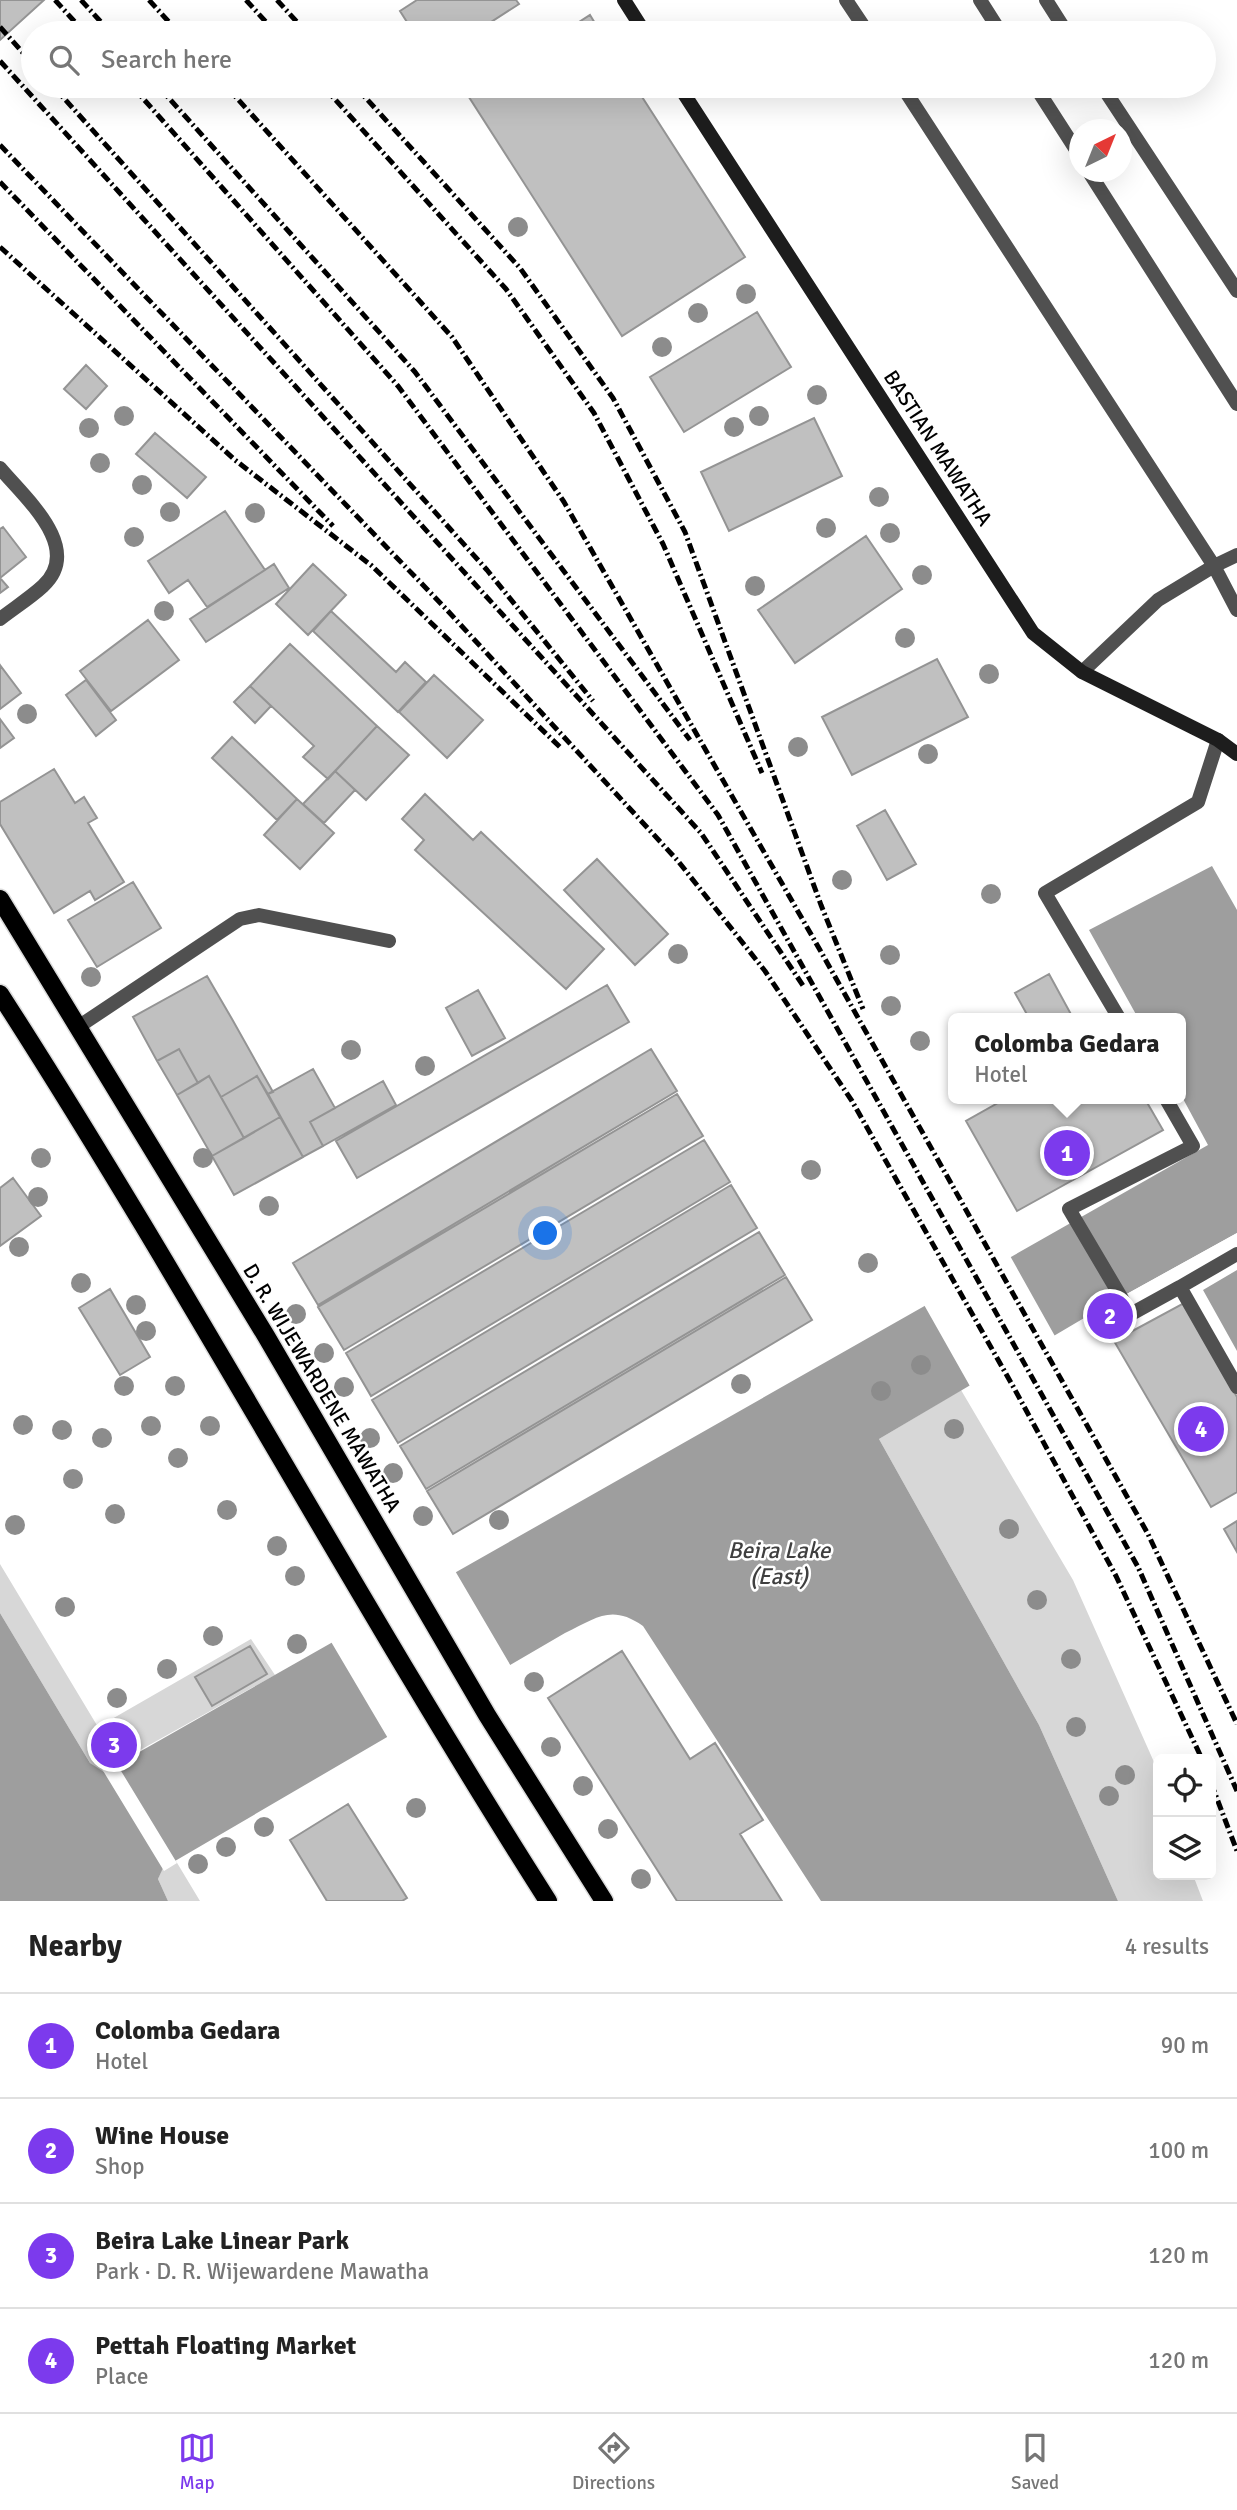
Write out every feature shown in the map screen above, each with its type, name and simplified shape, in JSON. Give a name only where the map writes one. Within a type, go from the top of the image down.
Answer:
[{"type":"main road","name":"D. R. WIJEWARDENE MAWATHA","points":[[0,899],[404,1571],[487,1716],[604,1901]]},
{"type":"main road","points":[[0,995],[223,1358],[445,1740],[548,1901]]},
{"type":"street","points":[[624,0],[637,21]]},
{"type":"street","points":[[846,0],[859,21]]},
{"type":"street","points":[[980,0],[993,21]]},
{"type":"street","points":[[1046,0],[1060,21]]},
{"type":"street","name":"BASTIAN MAWATHA","points":[[687,98],[1033,633],[1082,673],[1218,740],[1237,754]]},
{"type":"street","points":[[910,98],[1214,566],[1237,610]]},
{"type":"street","points":[[1043,98],[1069,139]]},
{"type":"street","points":[[1110,98],[1237,291]]},
{"type":"street","points":[[1095,182],[1237,404]]},
{"type":"street","points":[[0,468],[46,524],[57,543],[58,559],[56,570],[44,585],[0,620]]},
{"type":"street","points":[[1082,673],[1158,600],[1237,555]]},
{"type":"street","points":[[1116,1013],[1045,893],[1198,802],[1218,740]]},
{"type":"street","points":[[78,1027],[240,919],[259,915],[389,941]]},
{"type":"street","points":[[1169,1104],[1193,1146],[1069,1209],[1131,1314],[1237,1254]]},
{"type":"street","points":[[1180,1287],[1237,1387]]},
{"type":"shaded area","points":[[961,1390],[1073,1580],[1153,1760],[1153,1880],[1195,1880],[1203,1901],[1118,1901],[1039,1725],[879,1439]]},
{"type":"shaded area","points":[[0,1564],[98,1727],[251,1639],[275,1675],[117,1763],[200,1901],[168,1901],[158,1879],[162,1869],[98,1769],[90,1763],[0,1613]]},
{"type":"water","name":"Beira Lake (East)","points":[[1212,866],[1237,910],[1237,1233],[1096,1311],[879,1439],[1039,1725],[1118,1901],[821,1901],[643,1626],[632,1619],[613,1615],[595,1618],[565,1633],[163,1868],[158,1879],[168,1901],[0,1901],[0,1613],[90,1763],[104,1772],[1208,1145],[1186,1104],[1186,1013],[1135,1013],[1089,930]]},
{"type":"water","points":[[1237,1270],[1237,1351],[1203,1290]]},
{"type":"pier","points":[[1237,1233],[1237,1237],[1097,1314],[1096,1311]]},
{"type":"pier","points":[[1009,1254],[1056,1338],[971,1388],[923,1303]]},
{"type":"pier","points":[[454,1569],[512,1668],[389,1740],[330,1640]]},
{"type":"pier","points":[[115,1761],[177,1863],[164,1871],[102,1769]]},
{"type":"building","points":[[0,0],[44,0],[0,40]]},
{"type":"building","points":[[417,0],[516,0],[519,4],[493,21],[406,21],[400,11]]},
{"type":"building","points":[[590,15],[594,21],[581,21]]},
{"type":"building","points":[[470,98],[643,98],[745,257],[622,336]]},
{"type":"building","points":[[757,312],[791,367],[684,432],[650,377]]},
{"type":"building","points":[[86,365],[107,386],[86,409],[64,389]]},
{"type":"building","points":[[814,418],[842,476],[729,531],[701,472]]},
{"type":"building","points":[[155,433],[206,477],[187,498],[136,454]]},
{"type":"building","points":[[225,511],[265,570],[207,607],[188,580],[169,593],[148,561]]},
{"type":"building","points":[[3,527],[26,557],[0,578],[0,529]]},
{"type":"building","points":[[866,536],[902,589],[795,663],[758,610]]},
{"type":"building","points":[[274,564],[289,588],[206,642],[190,619]]},
{"type":"building","points":[[313,564],[346,595],[308,635],[276,604]]},
{"type":"building","points":[[0,578],[8,587],[0,593]]},
{"type":"building","points":[[331,611],[396,672],[405,662],[426,682],[398,712],[313,631]]},
{"type":"building","points":[[148,620],[179,660],[111,711],[80,671]]},
{"type":"building","points":[[290,644],[377,726],[328,779],[303,757],[314,746],[250,686]]},
{"type":"building","points":[[937,659],[968,717],[852,775],[822,717]]},
{"type":"building","points":[[0,665],[21,693],[0,709]]},
{"type":"building","points":[[434,675],[483,720],[447,758],[399,712]]},
{"type":"building","points":[[86,680],[116,720],[96,736],[66,695]]},
{"type":"building","points":[[250,686],[271,706],[255,723],[234,702]]},
{"type":"building","points":[[0,719],[14,738],[0,748]]},
{"type":"building","points":[[377,726],[409,755],[366,800],[335,771]]},
{"type":"building","points":[[232,737],[297,799],[277,820],[212,758]]},
{"type":"building","points":[[54,769],[75,803],[84,797],[97,818],[88,823],[124,882],[95,900],[90,891],[54,913],[0,824],[0,802]]},
{"type":"building","points":[[335,771],[355,790],[324,823],[303,804]]},
{"type":"building","points":[[425,794],[473,840],[481,832],[604,949],[566,989],[415,850],[424,840],[402,819]]},
{"type":"building","points":[[297,799],[334,833],[300,869],[264,835]]},
{"type":"building","points":[[885,810],[916,864],[887,880],[857,826]]},
{"type":"building","points":[[597,859],[668,934],[635,965],[564,890]]},
{"type":"building","points":[[133,882],[161,928],[97,967],[68,920]]},
{"type":"building","points":[[1049,974],[1070,1013],[1026,1013],[1015,993]]},
{"type":"building","points":[[207,976],[273,1092],[268,1094],[257,1076],[221,1097],[209,1076],[198,1083],[179,1049],[157,1061],[133,1017]]},
{"type":"building","points":[[607,985],[629,1022],[357,1178],[336,1141]]},
{"type":"building","points":[[478,990],[505,1038],[472,1056],[446,1008]]},
{"type":"building","points":[[179,1049],[198,1083],[177,1095],[157,1061]]},
{"type":"building","points":[[651,1049],[677,1091],[318,1305],[293,1263]]},
{"type":"building","points":[[313,1069],[335,1108],[310,1122],[323,1146],[303,1157],[268,1094]]},
{"type":"building","points":[[209,1076],[244,1138],[212,1156],[177,1095]]},
{"type":"building","points":[[257,1076],[280,1117],[244,1138],[221,1097]]},
{"type":"building","points":[[383,1081],[396,1105],[323,1146],[310,1122]]},
{"type":"building","points":[[677,1094],[703,1136],[344,1350],[318,1307]]},
{"type":"building","points":[[996,1104],[1148,1104],[1163,1130],[1017,1211],[966,1121]]},
{"type":"building","points":[[280,1117],[303,1157],[234,1195],[212,1156]]},
{"type":"building","points":[[704,1140],[730,1182],[371,1396],[346,1353]]},
{"type":"building","points":[[13,1178],[41,1216],[0,1246],[0,1188]]},
{"type":"building","points":[[731,1185],[757,1228],[398,1443],[372,1400]]},
{"type":"building","points":[[759,1232],[785,1275],[426,1489],[400,1446]]},
{"type":"building","points":[[786,1277],[812,1320],[453,1534],[427,1491]]},
{"type":"building","points":[[110,1289],[150,1357],[120,1375],[79,1308]]},
{"type":"building","points":[[1184,1303],[1237,1397],[1237,1492],[1211,1507],[1114,1341]]},
{"type":"building","points":[[1237,1521],[1237,1552],[1224,1529]]},
{"type":"building","points":[[250,1646],[267,1674],[212,1706],[195,1677]]},
{"type":"building","points":[[622,1651],[690,1759],[715,1743],[763,1820],[740,1834],[782,1901],[677,1901],[548,1698]]},
{"type":"building","points":[[348,1804],[407,1898],[402,1901],[327,1901],[290,1840]]},
{"type":"railway","points":[[55,0],[74,21]]},
{"type":"railway","points":[[81,0],[100,21]]},
{"type":"railway","points":[[149,0],[168,21]]},
{"type":"railway","points":[[246,0],[265,21]]},
{"type":"railway","points":[[277,0],[296,21]]},
{"type":"railway","points":[[0,27],[21,51]]},
{"type":"railway","points":[[0,61],[21,84]]},
{"type":"railway","points":[[34,98],[701,833],[804,987]]},
{"type":"railway","points":[[64,98],[487,570],[593,701]]},
{"type":"railway","points":[[143,98],[398,386],[718,815],[1138,1567],[1237,1791]]},
{"type":"railway","points":[[169,98],[415,372],[690,740]]},
{"type":"railway","points":[[237,98],[452,337],[564,502],[820,950],[1148,1534],[1237,1724]]},
{"type":"railway","points":[[334,98],[506,289],[594,413],[663,544],[762,773]]},
{"type":"railway","points":[[366,98],[520,268],[613,398],[685,532],[821,905],[863,1009]]},
{"type":"railway","points":[[0,145],[447,610],[678,861],[765,971],[852,1101],[1014,1388],[1116,1576],[1200,1754]]},
{"type":"railway","points":[[0,182],[333,526]]},
{"type":"railway","points":[[0,247],[235,460],[372,566],[562,749]]},
{"type":"railway","points":[[1216,1796],[1237,1851]]},
{"type":"place","name":"Colomba Gedara","points":[[1067,1153]]},
{"type":"place","name":"Wine House","points":[[1110,1316]]},
{"type":"place","name":"Pettah Floating Market","points":[[1201,1429]]},
{"type":"place","name":"Beira Lake Linear Park","points":[[114,1745]]}]
